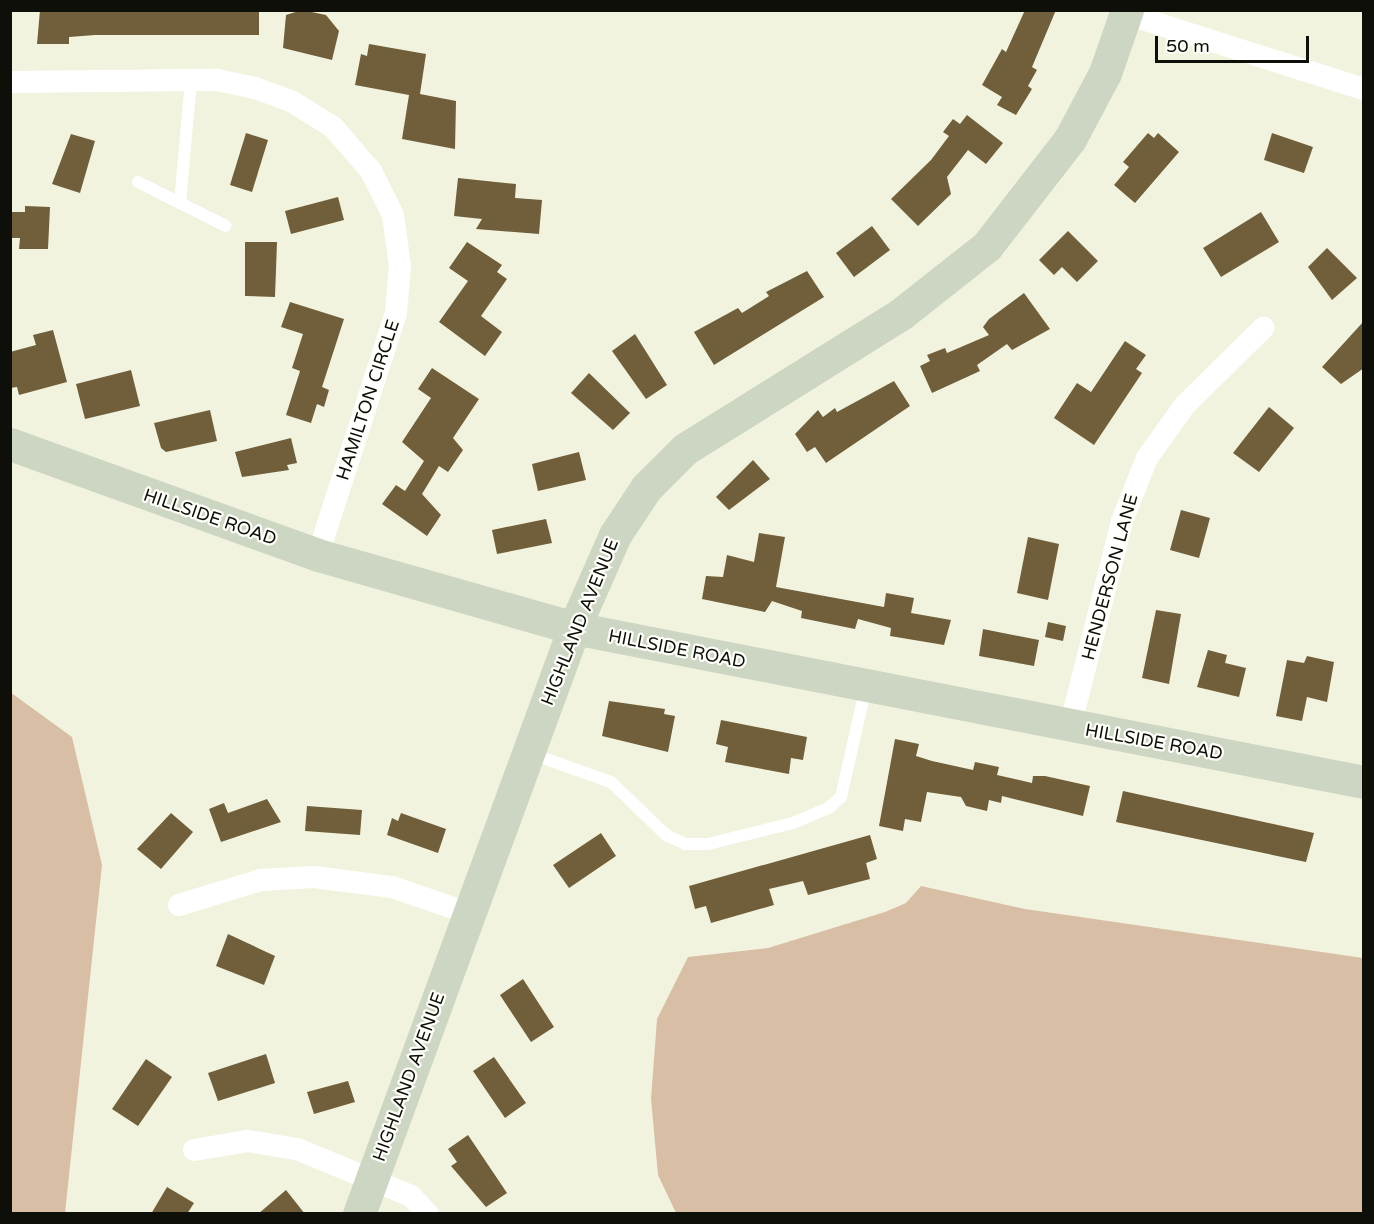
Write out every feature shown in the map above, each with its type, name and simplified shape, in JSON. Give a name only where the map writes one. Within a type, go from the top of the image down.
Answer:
[{"type":"street","points":[[1127,12],[1364,89]]},
{"type":"street","name":"HIGHLAND AVENUE","points":[[359,1214],[573,628],[615,535],[646,488],[678,455],[901,314],[953,276],[1009,223],[1070,140],[1105,73],[1127,12]]},
{"type":"street","name":"HAMILTON CIRCLE","points":[[10,82],[191,81],[255,88],[291,101],[333,128],[371,171],[393,215],[400,266],[396,313],[318,555]]},
{"type":"street","name":"HENDERSON LANE","points":[[1070,727],[1122,521],[1147,458],[1185,405],[1263,328]]},
{"type":"street","name":"HILLSIDE ROAD","points":[[10,444],[318,555],[573,628],[1070,727],[1364,782]]},
{"type":"street","points":[[179,904],[261,880],[314,877],[392,887],[468,912]]},
{"type":"street","points":[[194,1150],[248,1141],[297,1149],[411,1196],[428,1214]]},
{"type":"lane","points":[[180,203],[191,81]]},
{"type":"lane","points":[[138,182],[226,226]]},
{"type":"lane","points":[[529,753],[611,782],[666,835],[685,844],[708,844],[793,823],[829,808],[841,796],[866,687]]},
{"type":"shaded area","points":[[10,692],[72,737],[102,865],[65,1213],[11,1213]]},
{"type":"shaded area","points":[[921,886],[1025,909],[1363,958],[1363,1213],[676,1213],[658,1175],[651,1099],[657,1019],[688,957],[768,948],[885,912],[906,903]]},
{"type":"building","points":[[40,10],[259,10],[259,35],[95,35],[69,37],[69,44],[37,44]]},
{"type":"building","points":[[302,10],[326,15],[339,31],[332,60],[283,48],[286,15]]},
{"type":"building","points":[[1025,10],[1056,10],[1032,67],[1037,70],[1028,86],[1032,89],[1016,115],[997,105],[1002,97],[982,85],[1002,49],[1006,52]]},
{"type":"building","points":[[369,44],[426,54],[420,94],[456,101],[455,149],[402,139],[409,95],[355,85],[361,54],[367,56]]},
{"type":"building","points":[[967,115],[1003,143],[986,164],[968,150],[947,177],[951,194],[918,226],[891,199],[931,160],[949,136],[943,132],[953,119],[960,124]]},
{"type":"building","points":[[246,133],[268,140],[252,192],[230,185]]},
{"type":"building","points":[[1148,133],[1154,138],[1158,133],[1179,152],[1135,203],[1114,185],[1129,167],[1123,162]]},
{"type":"building","points":[[1272,133],[1313,147],[1304,173],[1264,160]]},
{"type":"building","points":[[71,134],[95,141],[80,193],[52,184]]},
{"type":"building","points":[[458,178],[516,184],[515,198],[542,200],[539,234],[476,229],[482,219],[454,216]]},
{"type":"building","points":[[338,197],[344,220],[291,234],[285,211]]},
{"type":"building","points":[[25,206],[50,207],[48,249],[19,249],[20,238],[10,238],[10,212],[25,212]]},
{"type":"building","points":[[1261,212],[1279,242],[1221,277],[1203,248]]},
{"type":"building","points":[[872,226],[890,250],[854,277],[836,253]]},
{"type":"building","points":[[1068,231],[1098,261],[1077,282],[1062,267],[1054,275],[1039,260]]},
{"type":"building","points":[[245,242],[277,242],[275,297],[245,296]]},
{"type":"building","points":[[467,242],[502,265],[497,272],[507,279],[481,316],[502,332],[485,356],[439,322],[468,281],[449,268]]},
{"type":"building","points":[[1327,248],[1357,278],[1332,300],[1308,267]]},
{"type":"building","points":[[807,271],[824,297],[714,365],[694,332],[738,308],[742,313],[769,296],[766,292]]},
{"type":"building","points":[[1024,293],[1050,329],[1012,350],[1007,344],[977,365],[980,371],[932,393],[920,366],[930,361],[927,355],[945,348],[947,353],[989,335],[983,327],[989,319]]},
{"type":"building","points":[[290,302],[344,319],[322,387],[329,390],[324,407],[317,404],[311,423],[286,415],[300,371],[292,368],[303,334],[281,327]]},
{"type":"building","points":[[1364,321],[1364,368],[1341,384],[1322,367]]},
{"type":"building","points":[[53,330],[67,382],[19,395],[17,387],[10,388],[10,352],[36,345],[33,335]]},
{"type":"building","points":[[635,334],[667,385],[646,399],[612,351]]},
{"type":"building","points":[[1125,341],[1146,355],[1136,369],[1142,373],[1094,445],[1054,418],[1077,383],[1091,392]]},
{"type":"building","points":[[432,368],[479,399],[453,438],[463,450],[448,472],[439,466],[422,494],[441,515],[427,536],[382,504],[396,485],[405,491],[424,461],[402,442],[431,398],[418,389]]},
{"type":"building","points":[[131,370],[140,406],[85,419],[76,384]]},
{"type":"building","points":[[589,373],[630,413],[613,430],[571,393]]},
{"type":"building","points":[[894,381],[910,406],[826,463],[815,447],[807,452],[795,434],[818,410],[823,417],[835,408],[837,412]]},
{"type":"building","points":[[1269,407],[1294,428],[1259,472],[1233,453]]},
{"type":"building","points":[[210,410],[217,441],[166,452],[161,448],[154,423]]},
{"type":"building","points":[[291,438],[297,463],[287,465],[289,470],[242,477],[235,452]]},
{"type":"building","points":[[579,452],[586,480],[538,491],[532,464]]},
{"type":"building","points":[[753,460],[770,479],[729,510],[716,497]]},
{"type":"building","points":[[1181,510],[1210,518],[1199,558],[1170,550]]},
{"type":"building","points":[[546,519],[552,543],[497,554],[492,530]]},
{"type":"building","points":[[759,533],[785,537],[776,587],[884,607],[886,593],[914,598],[911,613],[951,620],[944,645],[890,636],[891,628],[858,619],[855,629],[801,618],[802,611],[772,601],[765,612],[702,599],[706,576],[723,577],[727,555],[754,562]]},
{"type":"building","points":[[1028,537],[1059,544],[1048,600],[1017,593]]},
{"type":"building","points":[[1156,610],[1181,614],[1169,684],[1142,678]]},
{"type":"building","points":[[1048,622],[1066,626],[1063,641],[1045,637]]},
{"type":"building","points":[[983,629],[1039,640],[1034,666],[979,656]]},
{"type":"building","points":[[1208,650],[1227,655],[1225,663],[1246,668],[1239,697],[1197,687]]},
{"type":"building","points":[[1307,656],[1334,662],[1327,702],[1307,697],[1302,721],[1276,716],[1287,660],[1304,663]]},
{"type":"building","points":[[609,701],[665,709],[664,714],[675,716],[668,752],[602,736]]},
{"type":"building","points":[[721,720],[807,737],[803,760],[791,758],[789,774],[725,762],[728,747],[716,744]]},
{"type":"building","points":[[895,739],[919,744],[916,756],[932,761],[973,770],[975,762],[999,767],[997,775],[1032,783],[1033,776],[1045,776],[1090,786],[1083,816],[1002,796],[1001,803],[989,800],[987,811],[966,806],[961,797],[927,792],[921,822],[905,819],[903,831],[879,826]]},
{"type":"building","points":[[1123,791],[1314,833],[1306,862],[1116,822]]},
{"type":"building","points":[[267,799],[281,822],[221,842],[209,809],[224,803],[228,813]]},
{"type":"building","points":[[307,806],[362,810],[360,835],[305,831]]},
{"type":"building","points":[[171,813],[193,832],[161,869],[137,849]]},
{"type":"building","points":[[401,813],[446,829],[438,853],[387,835],[392,818],[398,821]]},
{"type":"building","points":[[601,833],[616,856],[569,888],[553,865]]},
{"type":"building","points":[[870,835],[877,859],[866,863],[870,879],[808,895],[803,881],[769,889],[774,905],[711,923],[706,906],[695,909],[689,886]]},
{"type":"building","points":[[228,934],[275,956],[264,985],[216,966]]},
{"type":"building","points":[[523,979],[554,1027],[531,1042],[500,995]]},
{"type":"building","points":[[266,1054],[275,1083],[218,1101],[208,1073]]},
{"type":"building","points":[[494,1057],[526,1103],[505,1118],[473,1071]]},
{"type":"building","points":[[146,1059],[172,1077],[138,1126],[112,1109]]},
{"type":"building","points":[[348,1081],[355,1102],[314,1114],[307,1092]]},
{"type":"building","points":[[468,1135],[507,1193],[486,1207],[451,1166],[457,1162],[448,1149]]},
{"type":"building","points":[[167,1187],[194,1203],[187,1214],[151,1214]]},
{"type":"building","points":[[286,1190],[305,1214],[258,1214]]}]
